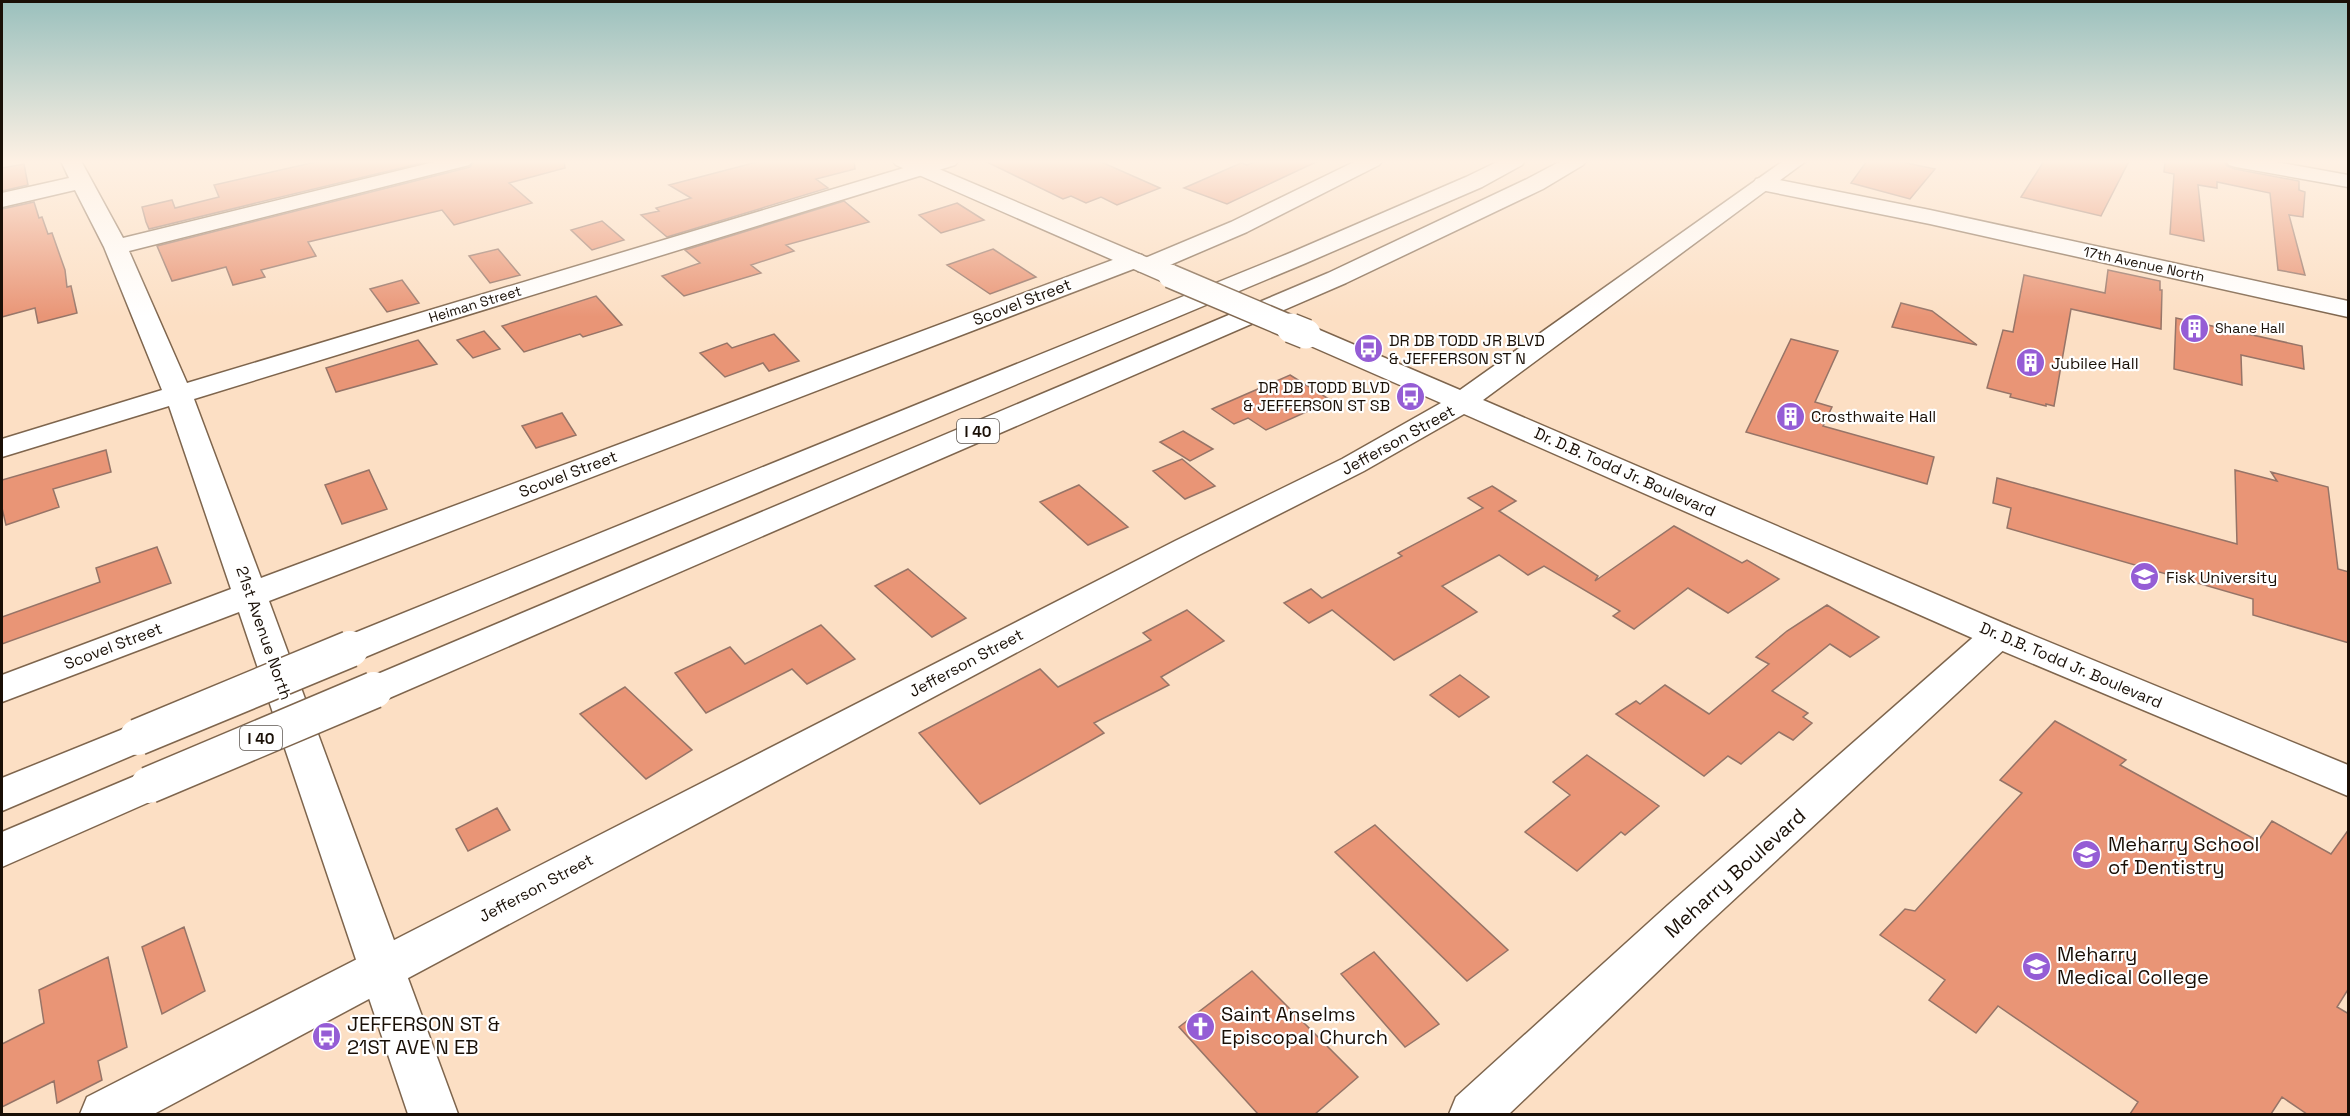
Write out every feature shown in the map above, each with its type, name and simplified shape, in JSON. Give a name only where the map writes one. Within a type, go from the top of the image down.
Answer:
[{"type":"main road","name":"21st Avenue North","points":[[99,213],[116,247],[178,394],[433,1114]]},
{"type":"main road","points":[[116,247],[252,213]]},
{"type":"main road","name":"Heiman Street","points":[[2,448],[759,213]]},
{"type":"main road","name":"Dr. D.B. Todd Jr. Boulevard","points":[[1025,213],[1998,634],[2349,782]]},
{"type":"main road","name":"Scovel Street","points":[[2,689],[250,594],[1150,267],[1267,213]]},
{"type":"main road","name":"I 40","points":[[2,795],[1287,263],[1402,213]]},
{"type":"main road","name":"I 40","points":[[2,850],[149,785],[1337,278],[1474,213]]},
{"type":"main road","name":"Jefferson Street","points":[[105,1114],[1173,555],[1353,465],[1465,402],[1724,213]]},
{"type":"main road","name":"17th Avenue North","points":[[1910,213],[2349,309]]},
{"type":"main road","name":"Meharry Boulevard","points":[[1474,1114],[1691,912],[1998,634]]},
{"type":"building","points":[[2,213],[37,213],[39,218],[42,217],[48,234],[52,233],[65,270],[67,287],[71,286],[77,313],[38,323],[35,308],[2,317]]},
{"type":"building","points":[[144,213],[215,213],[149,229]]},
{"type":"building","points":[[287,213],[429,213],[308,242],[316,256],[261,270],[265,277],[233,285],[226,267],[172,281],[157,246]]},
{"type":"building","points":[[444,213],[496,213],[454,225]]},
{"type":"building","points":[[650,213],[746,213],[667,237],[641,215]]},
{"type":"building","points":[[805,213],[858,213],[869,222],[786,245],[794,251],[751,265],[761,273],[684,296],[662,276],[700,263],[685,250]]},
{"type":"building","points":[[973,213],[984,220],[941,233],[919,215]]},
{"type":"building","points":[[2171,213],[2201,213],[2204,241],[2170,234]]},
{"type":"building","points":[[2272,213],[2303,213],[2303,217],[2289,215],[2305,275],[2278,270]]},
{"type":"building","points":[[602,221],[624,240],[592,250],[571,230]]},
{"type":"building","points":[[498,249],[520,275],[490,283],[469,256]]},
{"type":"building","points":[[993,249],[1036,277],[990,294],[947,265]]},
{"type":"building","points":[[2108,270],[2160,281],[2160,290],[2162,290],[2161,329],[2071,309],[2054,406],[2010,397],[2011,394],[1987,388],[2003,330],[2013,332],[2024,275],[2105,293]]},
{"type":"building","points":[[402,280],[419,303],[387,312],[370,289]]},
{"type":"building","points":[[596,296],[622,325],[583,337],[580,334],[524,352],[502,326]]},
{"type":"building","points":[[1901,303],[1932,311],[1977,345],[1892,327]]},
{"type":"building","points":[[2176,318],[2302,346],[2304,369],[2241,355],[2242,385],[2174,369]]},
{"type":"building","points":[[484,331],[500,349],[473,358],[457,340]]},
{"type":"building","points":[[774,334],[799,361],[769,371],[763,363],[725,377],[700,353],[727,343],[732,348]]},
{"type":"building","name":"Crosthwaite Hall","points":[[1791,339],[1838,351],[1815,402],[1832,407],[1823,426],[1934,457],[1927,484],[1746,432]]},
{"type":"building","points":[[418,340],[437,364],[336,392],[326,368]]},
{"type":"building","points":[[1290,375],[1329,399],[1323,401],[1326,403],[1266,430],[1248,418],[1234,424],[1212,409]]},
{"type":"building","points":[[562,413],[576,435],[536,448],[522,426]]},
{"type":"building","points":[[1183,431],[1213,449],[1190,461],[1160,442]]},
{"type":"building","points":[[106,450],[111,472],[53,489],[59,507],[6,525],[2,508],[2,480]]},
{"type":"building","points":[[1182,459],[1215,486],[1185,499],[1153,471]]},
{"type":"building","points":[[369,470],[387,509],[342,524],[325,485]]},
{"type":"building","points":[[2235,470],[2277,481],[2271,472],[2328,487],[2338,569],[2349,572],[2349,643],[2253,615],[2253,599],[2007,528],[2011,508],[1993,503],[1997,478],[2237,544]]},
{"type":"building","points":[[1079,485],[1128,527],[1088,545],[1040,502]]},
{"type":"building","points":[[1492,486],[1516,501],[1499,511],[1598,576],[1595,581],[1674,526],[1742,563],[1747,560],[1779,579],[1728,613],[1688,588],[1634,629],[1613,616],[1620,611],[1544,566],[1528,575],[1499,555],[1442,586],[1477,612],[1394,660],[1332,610],[1309,623],[1284,603],[1311,589],[1322,598],[1402,556],[1398,553],[1483,508],[1468,498]]},
{"type":"building","points":[[157,547],[171,583],[2,644],[2,617],[100,582],[96,568]]},
{"type":"building","points":[[908,569],[966,618],[932,637],[875,586]]},
{"type":"building","points":[[1827,605],[1879,637],[1850,657],[1830,644],[1772,691],[1808,713],[1803,717],[1812,723],[1793,740],[1779,732],[1741,764],[1728,756],[1704,776],[1616,714],[1636,701],[1640,704],[1665,685],[1709,714],[1769,664],[1756,657],[1787,631]]},
{"type":"building","points":[[1187,610],[1224,641],[1161,677],[1169,685],[1094,723],[1104,733],[980,804],[919,733],[1040,669],[1058,687],[1151,640],[1143,633]]},
{"type":"building","points":[[821,625],[855,659],[807,684],[792,669],[706,713],[675,673],[730,647],[745,664]]},
{"type":"building","points":[[1460,675],[1489,697],[1459,717],[1430,695]]},
{"type":"building","points":[[625,687],[692,750],[646,779],[580,714]]},
{"type":"building","points":[[2055,721],[2126,760],[2120,765],[2258,841],[2272,821],[2331,854],[2349,829],[2349,988],[2337,1007],[2349,1014],[2349,1114],[2307,1114],[2282,1097],[2271,1114],[2130,1114],[2138,1102],[1998,1006],[1976,1033],[1929,1000],[1945,980],[1880,935],[1905,909],[1915,911],[2022,793],[2000,780]]},
{"type":"building","points":[[1587,755],[1659,806],[1625,835],[1621,832],[1577,871],[1525,832],[1570,795],[1553,782]]},
{"type":"building","points":[[497,808],[510,830],[468,851],[456,829]]},
{"type":"building","points":[[1375,825],[1508,950],[1467,981],[1335,852]]},
{"type":"building","points":[[184,927],[205,991],[162,1014],[142,947]]},
{"type":"building","points":[[1374,952],[1439,1024],[1405,1047],[1341,974]]},
{"type":"building","points":[[108,957],[127,1047],[98,1061],[102,1080],[57,1103],[54,1081],[2,1107],[2,1044],[44,1023],[39,990]]},
{"type":"building","points":[[1252,971],[1358,1077],[1315,1114],[1258,1114],[1179,1027]]},
{"type":"place","name":"Shane Hall","points":[[2194,328]]},
{"type":"place","name":"DR DB TODD JR BLVD & JEFFERSON ST N","points":[[1368,349]]},
{"type":"place","name":"Jubilee Hall","points":[[2030,363]]},
{"type":"place","name":"DR DB TODD BLVD & JEFFERSON ST SB","points":[[1411,396]]},
{"type":"place","name":"Crosthwaite Hall","points":[[1790,416]]},
{"type":"place","name":"Fisk University","points":[[2145,577]]},
{"type":"place","name":"Meharry School of Dentistry","points":[[2087,855]]},
{"type":"place","name":"Meharry Medical College","points":[[2036,966]]},
{"type":"place","name":"Saint Anselms Episcopal Church","points":[[1200,1026]]},
{"type":"place","name":"JEFFERSON ST & 21ST AVE N EB","points":[[326,1036]]}]
